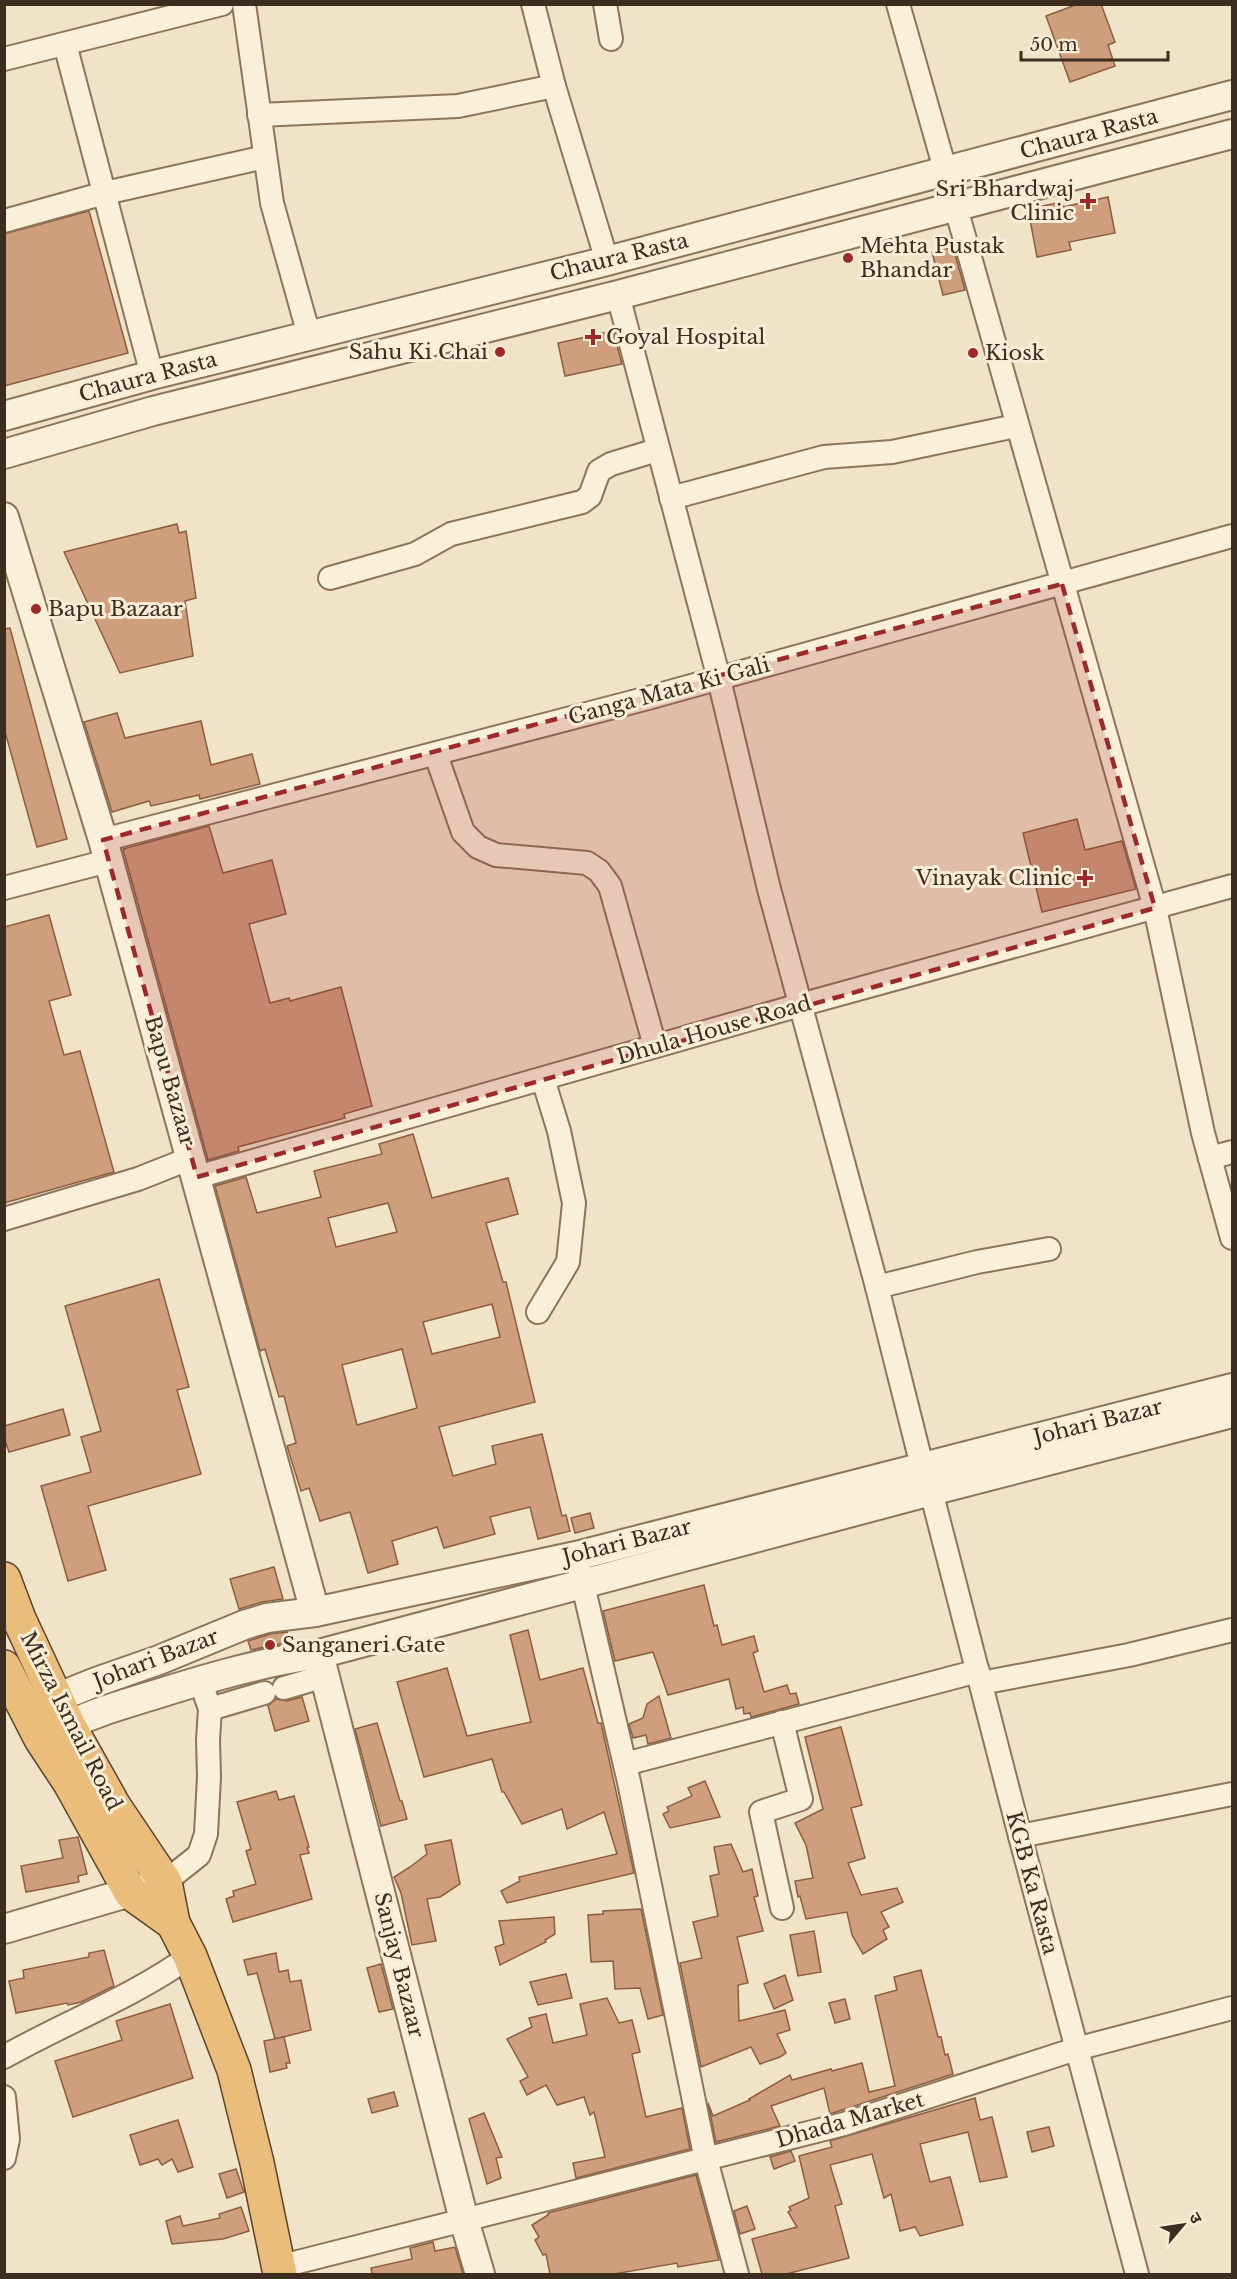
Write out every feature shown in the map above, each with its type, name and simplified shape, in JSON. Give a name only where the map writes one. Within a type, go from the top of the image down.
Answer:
[{"type":"highway","name":"Mirza Ismail Road","points":[[4,1579],[19,1619],[48,1719],[70,1783],[131,1893],[172,1923]]},
{"type":"highway","name":"Mirza Ismail Road","points":[[4,1667],[48,1719],[114,1806],[165,1882],[172,1923],[190,1956],[234,2070],[257,2163],[279,2270]]},
{"type":"street","points":[[4,59],[222,4]]},
{"type":"street","points":[[244,4],[272,204],[309,335]]},
{"type":"street","points":[[533,4],[607,261]]},
{"type":"street","points":[[605,4],[612,39]]},
{"type":"street","points":[[898,4],[1016,426],[1155,908],[1210,1158],[1233,1238]]},
{"type":"street","points":[[65,44],[152,375]]},
{"type":"street","points":[[259,115],[458,106],[555,86]]},
{"type":"street","name":"Chaura Rasta","points":[[4,416],[152,375],[607,261],[945,173],[1233,95]]},
{"type":"street","name":"Chaura Rasta","points":[[4,454],[153,411],[618,295],[1233,134]]},
{"type":"street","points":[[4,221],[105,193],[265,157]]},
{"type":"street","name":"KGB Ka Rasta","points":[[618,295],[657,450],[719,678],[769,889],[877,1287],[1137,2274]]},
{"type":"street","points":[[671,498],[824,457],[892,452],[1016,426]]},
{"type":"street","points":[[330,578],[415,554],[451,534],[582,502],[590,496],[599,471],[610,464],[657,450]]},
{"type":"street","name":"Bapu Bazaar","points":[[4,517],[105,850],[315,1612]]},
{"type":"street","name":"Ganga Mata Ki Gali","points":[[4,888],[105,850],[436,755],[1233,536]]},
{"type":"street","points":[[436,755],[464,832],[478,847],[496,855],[587,863],[599,871],[610,886],[655,1046]]},
{"type":"street","name":"Dhula House Road","points":[[4,1219],[138,1179],[194,1167],[543,1078],[1233,886]]},
{"type":"street","points":[[538,1312],[568,1262],[574,1203],[560,1131],[543,1078]]},
{"type":"street","points":[[1210,1158],[1233,1152]]},
{"type":"street","points":[[877,1287],[977,1262],[1049,1249]]},
{"type":"street","name":"Johari Bazar","points":[[48,1719],[107,1709],[256,1665],[322,1665],[583,1583],[716,1534],[926,1479],[1233,1388]]},
{"type":"street","name":"Johari Bazar","points":[[926,1479],[1233,1413]]},
{"type":"street","name":"Johari Bazar","points":[[48,1719],[243,1625],[267,1618],[315,1612],[576,1556],[716,1534]]},
{"type":"street","points":[[576,1556],[625,1764],[706,2160],[737,2274]]},
{"type":"street","points":[[625,1764],[782,1722],[980,1677],[1129,1655],[1233,1630]]},
{"type":"street","points":[[210,1709],[274,1690],[322,1665]]},
{"type":"street","name":"Sanjay Bazaar","points":[[322,1665],[464,2220],[480,2274]]},
{"type":"street","points":[[4,1929],[165,1882],[200,1855],[206,1834],[210,1709],[201,1680]]},
{"type":"street","points":[[782,1722],[801,1799],[761,1812],[782,1908]]},
{"type":"street","points":[[1020,1836],[1233,1794]]},
{"type":"street","points":[[4,2057],[50,2031],[140,1988],[190,1956]]},
{"type":"street","name":"Dhada Market","points":[[279,2270],[464,2220],[844,2124],[1076,2049],[1233,2008]]},
{"type":"street","points":[[4,2097],[8,2139],[4,2158]]},
{"type":"highlighted area","points":[[1062,584],[1155,908],[197,1177],[103,840]]},
{"type":"building","points":[[1078,4],[1101,4],[1115,42],[1108,45],[1115,66],[1070,82],[1046,16]]},
{"type":"building","points":[[1108,197],[1115,233],[1069,242],[1071,250],[1037,257],[1028,209],[1062,202],[1063,207]]},
{"type":"building","points":[[89,211],[128,353],[4,386],[4,234]]},
{"type":"building","points":[[953,247],[965,290],[943,295],[932,252]]},
{"type":"building","points":[[613,331],[622,364],[565,376],[558,343]]},
{"type":"building","points":[[177,524],[179,533],[186,531],[196,598],[185,601],[193,656],[120,673],[64,552]]},
{"type":"building","points":[[10,628],[67,839],[37,847],[4,728],[4,629]]},
{"type":"building","points":[[117,713],[125,738],[201,721],[211,765],[252,754],[260,784],[200,799],[199,795],[151,806],[149,801],[112,812],[84,722]]},
{"type":"building","points":[[1077,819],[1085,850],[1122,841],[1136,889],[1042,912],[1023,833]]},
{"type":"building","points":[[209,826],[223,873],[272,860],[286,914],[249,924],[270,1003],[289,998],[290,1001],[341,987],[372,1106],[344,1114],[345,1118],[238,1147],[239,1151],[208,1160],[123,849]]},
{"type":"building","points":[[49,915],[71,995],[49,1001],[64,1055],[80,1051],[114,1172],[4,1203],[4,927]]},
{"type":"building","points":[[413,1134],[432,1198],[508,1178],[518,1214],[486,1223],[503,1282],[506,1282],[535,1402],[439,1427],[453,1476],[496,1464],[492,1446],[542,1434],[562,1516],[566,1515],[570,1531],[538,1539],[530,1507],[490,1517],[495,1534],[444,1548],[437,1527],[392,1541],[398,1564],[368,1573],[350,1512],[320,1521],[309,1488],[301,1491],[287,1446],[296,1443],[284,1396],[279,1397],[265,1349],[260,1351],[215,1186],[246,1177],[257,1213],[321,1197],[314,1171],[382,1154],[379,1144]],"holes":[[[388,1203],[397,1232],[336,1247],[328,1218]],[[492,1304],[500,1337],[432,1354],[423,1322]],[[402,1349],[417,1408],[357,1425],[342,1365]]]},
{"type":"building","points":[[159,1279],[189,1387],[177,1390],[201,1474],[88,1506],[106,1570],[68,1581],[41,1486],[91,1472],[81,1437],[101,1431],[65,1306]]},
{"type":"building","points":[[63,1409],[70,1435],[9,1452],[4,1437],[4,1426]]},
{"type":"building","points":[[590,1513],[594,1528],[575,1533],[571,1518]]},
{"type":"building","points":[[274,1567],[283,1599],[239,1609],[230,1579]]},
{"type":"building","points":[[704,1585],[714,1626],[717,1625],[722,1645],[754,1636],[758,1651],[753,1653],[764,1692],[787,1685],[790,1694],[796,1693],[799,1704],[751,1717],[750,1713],[744,1714],[743,1707],[736,1709],[729,1679],[668,1695],[653,1652],[615,1661],[603,1611]]},
{"type":"building","points":[[528,1630],[540,1680],[583,1668],[598,1723],[601,1723],[634,1873],[507,1903],[501,1891],[520,1881],[519,1877],[617,1854],[604,1812],[567,1829],[562,1809],[522,1824],[502,1792],[492,1759],[424,1777],[397,1682],[447,1668],[467,1736],[531,1722],[510,1635]]},
{"type":"building","points":[[287,1632],[290,1642],[251,1650],[248,1641],[270,1634]]},
{"type":"building","points":[[659,1696],[671,1738],[648,1744],[646,1735],[633,1738],[629,1724],[643,1718],[647,1704]]},
{"type":"building","points":[[302,1697],[309,1721],[275,1731],[268,1706],[276,1699],[287,1701]]},
{"type":"building","points":[[377,1723],[407,1819],[381,1826],[355,1729]]},
{"type":"building","points":[[841,1727],[862,1805],[851,1808],[865,1858],[848,1863],[861,1895],[897,1888],[903,1902],[881,1912],[889,1927],[883,1930],[887,1939],[863,1954],[852,1935],[847,1912],[806,1919],[795,1881],[813,1878],[806,1845],[795,1823],[823,1809],[805,1737]]},
{"type":"building","points":[[705,1781],[720,1817],[670,1828],[663,1814],[669,1811],[667,1807],[692,1796],[688,1788]]},
{"type":"building","points":[[276,1791],[279,1800],[294,1796],[309,1847],[307,1847],[309,1853],[300,1855],[312,1899],[233,1922],[226,1899],[234,1896],[233,1891],[256,1884],[246,1851],[251,1849],[237,1802]]},
{"type":"building","points":[[78,1837],[87,1874],[78,1876],[79,1882],[26,1892],[21,1866],[63,1858],[59,1840]]},
{"type":"building","points":[[451,1840],[460,1884],[440,1897],[427,1899],[436,1941],[412,1945],[401,1893],[394,1877],[427,1854],[425,1845]]},
{"type":"building","points":[[731,1844],[743,1872],[752,1869],[758,1896],[754,1897],[763,1931],[737,1937],[748,1983],[738,1985],[739,2021],[785,2010],[790,2030],[777,2034],[786,2053],[780,2057],[760,2064],[751,2047],[701,2067],[680,1963],[702,1958],[693,1922],[718,1916],[710,1876],[719,1874],[714,1847]]},
{"type":"building","points":[[641,1909],[663,2015],[648,2019],[640,1988],[615,1989],[613,1961],[591,1962],[588,1915],[603,1914],[603,1911]]},
{"type":"building","points":[[554,1917],[555,1934],[545,1940],[546,1942],[500,1965],[495,1947],[504,1944],[499,1921]]},
{"type":"building","points":[[814,1931],[821,1972],[798,1976],[790,1935]]},
{"type":"building","points":[[104,1950],[114,1986],[81,2002],[16,2013],[9,1981],[24,1978],[23,1970],[89,1957],[89,1953]]},
{"type":"building","points":[[276,1953],[279,1972],[288,1970],[290,1982],[301,1980],[311,2030],[275,2039],[257,1973],[248,1975],[244,1960]]},
{"type":"building","points":[[381,1964],[393,2009],[379,2012],[367,1968]]},
{"type":"building","points":[[921,1970],[938,2037],[941,2037],[945,2055],[948,2054],[953,2074],[830,2114],[824,2088],[771,2106],[780,2126],[716,2142],[708,2103],[713,2116],[750,2100],[790,2075],[792,2080],[862,2063],[869,2092],[895,2086],[875,1996],[897,1990],[894,1977]]},
{"type":"building","points":[[566,1974],[572,1998],[538,2005],[530,1982]]},
{"type":"building","points":[[785,1975],[793,2000],[774,2009],[764,1984]]},
{"type":"building","points":[[607,1998],[619,2023],[632,2020],[640,2052],[632,2054],[646,2117],[682,2108],[690,2149],[576,2178],[573,2163],[605,2157],[594,2112],[590,2115],[584,2097],[557,2105],[546,2085],[527,2095],[520,2081],[528,2077],[507,2039],[532,2027],[529,2018],[546,2014],[553,2043],[587,2035],[580,2004]]},
{"type":"building","points":[[845,1999],[850,2019],[835,2023],[829,2003]]},
{"type":"building","points":[[170,2004],[193,2078],[73,2117],[55,2061],[122,2040],[116,2021]]},
{"type":"building","points":[[284,2037],[290,2063],[286,2063],[287,2068],[270,2072],[264,2041]]},
{"type":"building","points":[[394,2092],[398,2106],[372,2113],[368,2099]]},
{"type":"building","points":[[975,2098],[980,2120],[992,2117],[1007,2177],[980,2182],[968,2132],[920,2144],[930,2182],[950,2177],[963,2225],[920,2236],[915,2227],[900,2231],[891,2194],[884,2198],[872,2154],[830,2165],[842,2204],[835,2206],[849,2258],[786,2274],[762,2274],[752,2239],[797,2227],[788,2212],[791,2210],[789,2207],[809,2198],[799,2156],[832,2147],[830,2141]]},
{"type":"building","points":[[484,2113],[502,2157],[496,2158],[501,2178],[487,2184],[469,2119]]},
{"type":"building","points":[[178,2120],[193,2167],[178,2172],[172,2159],[162,2165],[158,2159],[140,2165],[130,2135]]},
{"type":"building","points":[[1049,2127],[1054,2146],[1032,2152],[1027,2132]]},
{"type":"building","points":[[791,2151],[795,2161],[774,2169],[770,2157]]},
{"type":"building","points":[[236,2169],[244,2192],[227,2198],[219,2174]]},
{"type":"building","points":[[696,2175],[719,2260],[678,2267],[677,2263],[614,2274],[550,2274],[546,2254],[543,2255],[535,2240],[539,2237],[532,2225],[548,2213]]},
{"type":"building","points":[[747,2206],[755,2229],[740,2234],[734,2211]]},
{"type":"building","points":[[241,2207],[249,2231],[223,2239],[172,2244],[166,2221],[180,2216],[183,2226],[220,2218],[219,2214]]},
{"type":"building","points":[[433,2242],[435,2251],[455,2247],[463,2274],[372,2274],[371,2268],[412,2259],[410,2248]]},
{"type":"place","name":"Sri Bhardwaj Clinic","points":[[1088,201]]},
{"type":"place","name":"Mehta Pustak Bhandar","points":[[848,258]]},
{"type":"place","name":"Goyal Hospital","points":[[593,337]]},
{"type":"place","name":"Sahu Ki Chai","points":[[500,352]]},
{"type":"place","name":"Kiosk","points":[[973,353]]},
{"type":"place","name":"Bapu Bazaar","points":[[36,609]]},
{"type":"place","name":"Vinayak Clinic","points":[[1085,878]]},
{"type":"place","name":"Sanganeri Gate","points":[[270,1645]]}]
